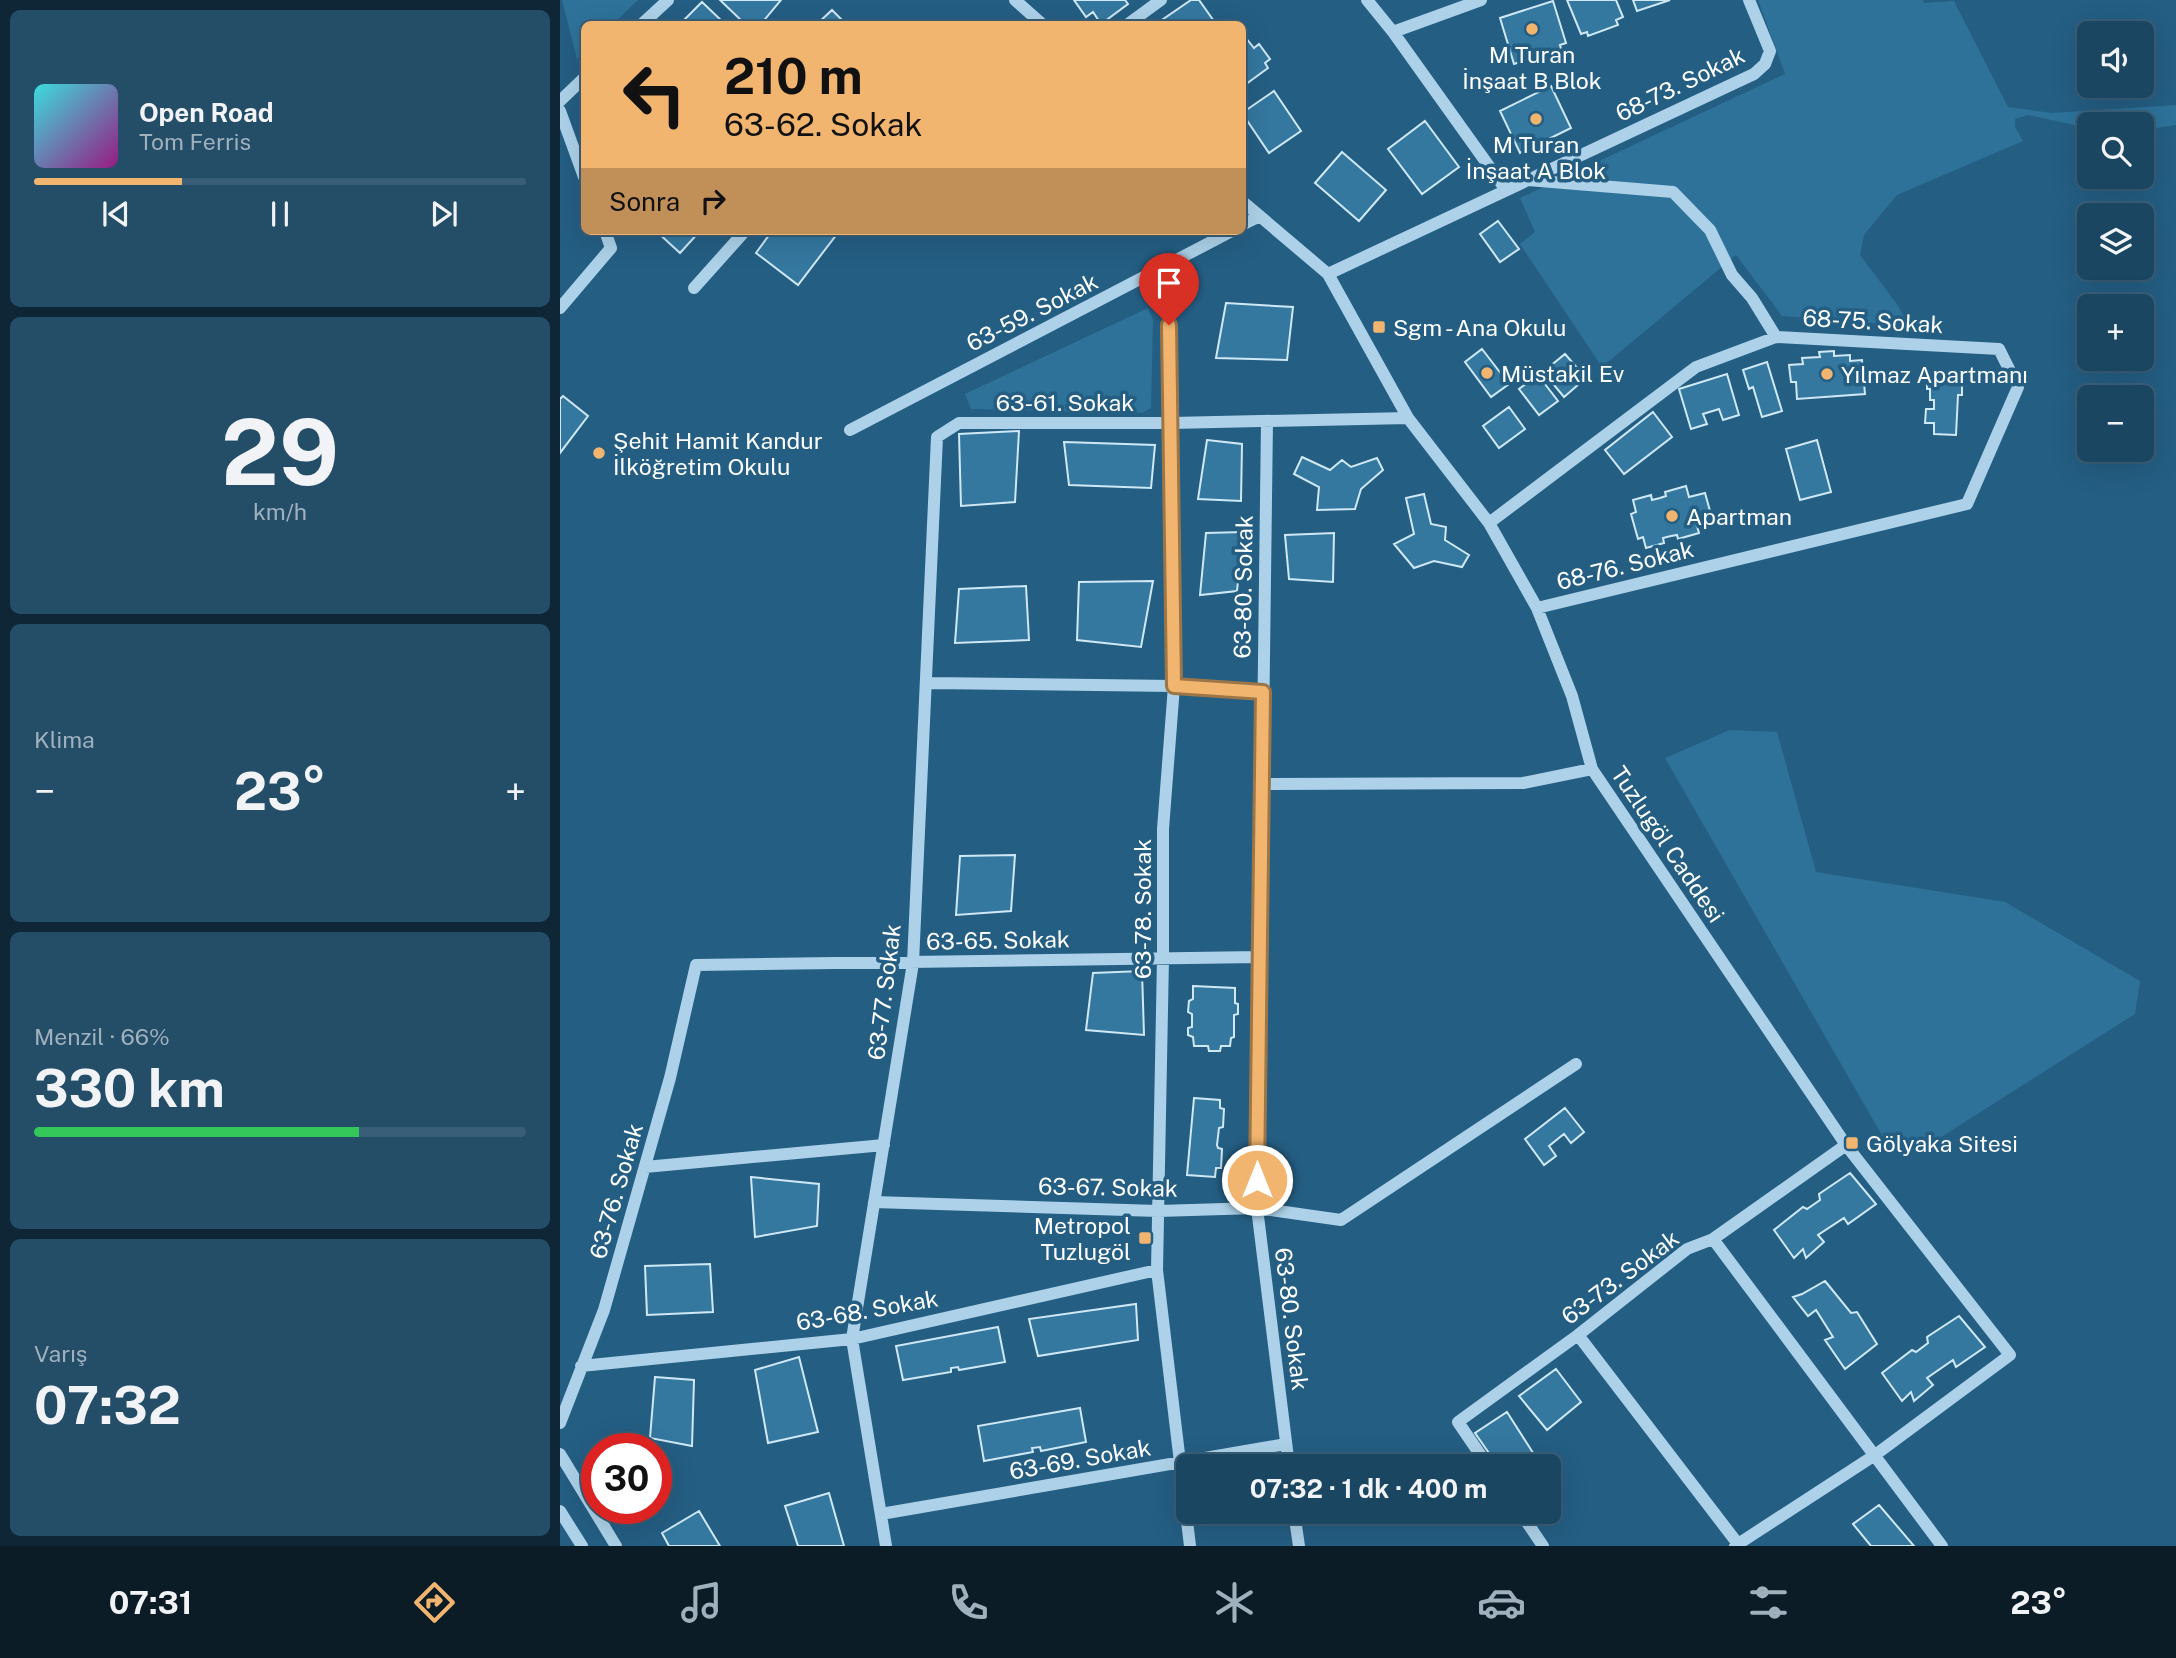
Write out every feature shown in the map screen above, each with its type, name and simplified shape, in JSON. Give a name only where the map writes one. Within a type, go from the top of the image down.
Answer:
[{"type":"street","points":[[645,21],[668,0]]},
{"type":"street","points":[[1016,0],[1039,21]]},
{"type":"street","points":[[1132,21],[1161,0]]},
{"type":"street","points":[[1367,0],[1506,190]]},
{"type":"street","points":[[1393,32],[1481,0]]},
{"type":"street","name":"68-73. Sokak","points":[[1328,274],[1754,74],[1769,57],[1768,45],[1749,0]]},
{"type":"street","points":[[560,101],[581,81]]},
{"type":"street","points":[[560,111],[581,169]]},
{"type":"street","name":"68-75. Sokak","points":[[1528,180],[1673,192],[1710,230],[1732,275],[1752,298],[1776,337],[1999,349],[2018,387],[1967,504]]},
{"type":"street","name":"Tuzlugöl Caddesi","points":[[1246,204],[1328,274],[1408,418],[1489,523],[1538,608],[1572,695],[1592,769],[1846,1145],[2010,1354],[1875,1455]]},
{"type":"street","points":[[1246,223],[1260,216]]},
{"type":"street","points":[[560,308],[611,248],[606,235]]},
{"type":"street","points":[[694,288],[741,235]]},
{"type":"street","name":"63-59. Sokak","points":[[850,430],[1225,235]]},
{"type":"street","name":"63-78. Sokak","points":[[1156,272],[1168,307],[1171,343],[1174,686],[1163,829],[1157,1270],[1178,1454]]},
{"type":"street","points":[[1489,523],[1696,367],[1776,337]]},
{"type":"street","name":"63-61. Sokak","points":[[937,437],[959,423],[1171,423],[1408,418]]},
{"type":"street","name":"63-80. Sokak","points":[[1267,421],[1258,957],[1257,1208],[1287,1454]]},
{"type":"street","name":"63-77. Sokak","points":[[886,1546],[852,1339],[913,963],[937,437]]},
{"type":"street","name":"68-76. Sokak","points":[[1538,608],[1967,504]]},
{"type":"street","points":[[927,682],[1174,686],[1263,692]]},
{"type":"street","points":[[1261,784],[1523,783],[1592,769]]},
{"type":"street","name":"63-65. Sokak","points":[[696,965],[1258,957]]},
{"type":"street","name":"63-76. Sokak","points":[[560,1423],[604,1310],[670,1078],[696,965]]},
{"type":"street","name":"63-67. Sokak","points":[[874,1202],[1158,1211],[1257,1208],[1341,1220],[1576,1064]]},
{"type":"street","points":[[645,1167],[884,1145]]},
{"type":"street","name":"63-73. Sokak","points":[[1480,1454],[1458,1422],[1578,1335],[1687,1249],[1713,1239],[1846,1145]]},
{"type":"street","points":[[1713,1239],[1942,1546]]},
{"type":"street","name":"63-68. Sokak","points":[[581,1366],[852,1339],[1157,1270]]},
{"type":"street","points":[[1578,1335],[1736,1545],[1875,1455]]},
{"type":"street","name":"63-69. Sokak","points":[[1230,1454],[1286,1444]]},
{"type":"street","points":[[560,1454],[617,1546]]},
{"type":"street","name":"63-69. Sokak","points":[[881,1514],[1176,1464]]},
{"type":"street","points":[[560,1511],[582,1546]]},
{"type":"street","name":"63-78. Sokak","points":[[1187,1524],[1190,1546]]},
{"type":"street","points":[[1295,1524],[1298,1546]]},
{"type":"street","points":[[1528,1524],[1543,1546]]},
{"type":"shaded area","points":[[562,0],[638,0],[616,21],[581,21],[581,55],[577,59]]},
{"type":"shaded area","points":[[1758,0],[1923,0],[1924,3],[1954,1],[2008,107],[2052,113],[2176,105],[2176,125],[2154,128],[2154,112],[2077,112],[2077,125],[2028,115],[2015,119],[2015,127],[2023,141],[1897,195],[1864,235],[1860,255],[1897,304],[1909,326],[1782,316],[1736,255],[1602,367],[1520,244],[1535,232],[1520,198],[1785,74]]},
{"type":"shaded area","points":[[1148,308],[1153,320],[1151,408],[1142,413],[971,409],[965,394]]},
{"type":"shaded area","points":[[1730,730],[1777,732],[1816,872],[2005,902],[2140,981],[2135,1014],[1919,1151],[1891,1151],[1665,758]]},
{"type":"building","points":[[720,0],[781,0],[764,21],[742,21]]},
{"type":"building","points":[[1074,0],[1125,0],[1128,4],[1105,21],[1099,21],[1093,12],[1086,17]]},
{"type":"building","points":[[1191,0],[1199,0],[1214,21],[1160,21]]},
{"type":"building","points":[[1567,0],[1616,0],[1623,17],[1616,20],[1618,25],[1588,36],[1587,32],[1581,34]]},
{"type":"building","points":[[1633,0],[1670,0],[1637,11]]},
{"type":"building","name":"M Turan İnşaat B Blok","points":[[1553,1],[1566,43],[1560,45],[1561,49],[1514,64],[1500,18]]},
{"type":"building","points":[[702,2],[722,21],[683,21]]},
{"type":"building","points":[[832,10],[843,21],[820,21]]},
{"type":"building","points":[[1246,38],[1254,48],[1259,44],[1270,59],[1265,63],[1268,68],[1246,84]]},
{"type":"building","name":"M Turan İnşaat A Blok","points":[[1551,86],[1571,128],[1520,153],[1500,111]]},
{"type":"building","points":[[1274,91],[1301,131],[1269,153],[1246,119],[1246,110]]},
{"type":"building","points":[[1425,121],[1459,167],[1422,194],[1388,149]]},
{"type":"building","points":[[1342,152],[1386,190],[1359,221],[1315,183]]},
{"type":"building","points":[[1498,221],[1519,249],[1500,262],[1480,234]]},
{"type":"building","points":[[660,235],[696,235],[680,253]]},
{"type":"building","points":[[769,235],[836,235],[798,285],[756,253]]},
{"type":"building","points":[[1226,303],[1293,307],[1287,360],[1216,358]]},
{"type":"building","name":"Müstakil Ev","points":[[1482,349],[1509,384],[1491,397],[1465,362]]},
{"type":"building","name":"Yılmaz Apartmanı","points":[[1834,351],[1834,356],[1850,355],[1850,361],[1862,360],[1865,394],[1797,399],[1796,382],[1791,382],[1789,365],[1803,364],[1802,358],[1820,357],[1819,352]]},
{"type":"building","name":"Müstakil Ev","points":[[1565,354],[1586,378],[1564,397],[1543,372]]},
{"type":"building","points":[[1767,362],[1782,411],[1762,417],[1753,387],[1749,389],[1743,370]]},
{"type":"building","points":[[1727,374],[1739,415],[1723,420],[1719,409],[1703,414],[1707,424],[1691,429],[1679,389]]},
{"type":"building","name":"Müstakil Ev","points":[[1538,375],[1558,401],[1539,415],[1519,389]]},
{"type":"building","points":[[1927,381],[1962,382],[1962,395],[1958,395],[1956,435],[1934,434],[1934,423],[1925,423],[1926,409],[1934,409],[1934,400],[1930,400]]},
{"type":"building","points":[[563,396],[588,416],[560,453],[560,399]]},
{"type":"building","name":"Müstakil Ev","points":[[1509,407],[1525,429],[1499,448],[1483,426]]},
{"type":"building","name":"Apartman","points":[[1653,412],[1672,437],[1624,474],[1605,450]]},
{"type":"building","points":[[1019,431],[1015,502],[961,506],[959,434]]},
{"type":"building","points":[[1207,440],[1242,444],[1241,501],[1198,499]]},
{"type":"building","name":"Apartman","points":[[1817,440],[1831,492],[1800,500],[1786,449]]},
{"type":"building","points":[[1064,442],[1155,445],[1151,488],[1069,485]]},
{"type":"building","points":[[1302,457],[1330,470],[1342,460],[1351,467],[1377,458],[1383,470],[1361,489],[1355,509],[1317,510],[1319,487],[1294,474]]},
{"type":"building","name":"Apartman","points":[[1686,486],[1689,497],[1705,493],[1712,518],[1696,523],[1699,533],[1678,539],[1677,535],[1663,538],[1664,543],[1646,548],[1643,537],[1638,539],[1631,514],[1636,512],[1633,500],[1651,495],[1652,500],[1660,498],[1666,496],[1665,492]]},
{"type":"building","points":[[1424,494],[1431,524],[1446,527],[1445,540],[1469,555],[1462,567],[1434,561],[1414,568],[1394,544],[1414,534],[1406,498]]},
{"type":"building","points":[[1243,532],[1237,591],[1200,595],[1206,533]]},
{"type":"building","points":[[1334,533],[1333,582],[1289,579],[1285,535]]},
{"type":"building","points":[[1153,581],[1141,647],[1077,640],[1079,582]]},
{"type":"building","points":[[1026,586],[1029,640],[955,643],[959,589]]},
{"type":"building","points":[[1015,855],[1011,911],[956,915],[960,856]]},
{"type":"building","points":[[1142,971],[1144,1035],[1086,1030],[1093,973]]},
{"type":"building","points":[[1193,986],[1235,988],[1238,1014],[1234,1015],[1234,1037],[1231,1038],[1230,1046],[1221,1046],[1220,1051],[1209,1051],[1208,1046],[1194,1046],[1193,1037],[1188,1035],[1188,1028],[1192,1027],[1192,1014],[1188,1012],[1189,1001],[1193,999]]},
{"type":"building","points":[[1194,1098],[1220,1100],[1220,1108],[1224,1109],[1223,1127],[1219,1128],[1217,1145],[1222,1149],[1221,1168],[1216,1168],[1215,1177],[1187,1175]]},
{"type":"building","points":[[1565,1108],[1584,1132],[1571,1143],[1564,1134],[1549,1146],[1556,1156],[1544,1165],[1525,1139]]},
{"type":"building","points":[[1850,1173],[1876,1204],[1848,1224],[1844,1218],[1818,1235],[1824,1242],[1806,1258],[1803,1249],[1794,1258],[1774,1230],[1803,1207],[1807,1209],[1820,1200],[1819,1194]]},
{"type":"building","points":[[751,1177],[819,1184],[817,1226],[755,1237]]},
{"type":"building","points":[[710,1264],[713,1312],[647,1315],[645,1266]]},
{"type":"building","points":[[1825,1281],[1851,1313],[1857,1312],[1877,1344],[1845,1369],[1825,1340],[1833,1337],[1816,1310],[1808,1316],[1793,1297]]},
{"type":"building","points":[[1136,1304],[1138,1340],[1038,1356],[1029,1319]]},
{"type":"building","points":[[1959,1316],[1985,1347],[1956,1367],[1953,1360],[1927,1378],[1933,1385],[1914,1401],[1911,1392],[1902,1401],[1882,1373],[1912,1350],[1916,1352],[1928,1343],[1927,1337]]},
{"type":"building","points":[[998,1327],[1005,1362],[959,1370],[958,1367],[951,1368],[951,1372],[903,1380],[896,1346]]},
{"type":"building","points":[[799,1357],[818,1432],[768,1443],[755,1370]]},
{"type":"building","points":[[1556,1369],[1581,1402],[1547,1430],[1519,1396]]},
{"type":"building","points":[[655,1377],[694,1380],[692,1446],[672,1442],[672,1433],[650,1433]]},
{"type":"building","points":[[1080,1408],[1086,1442],[1041,1451],[1040,1447],[1032,1448],[1033,1452],[984,1461],[978,1426]]},
{"type":"building","points":[[1507,1412],[1534,1454],[1490,1454],[1475,1433]]},
{"type":"building","points":[[829,1493],[844,1546],[798,1546],[785,1506]]},
{"type":"building","points":[[1879,1505],[1914,1546],[1871,1546],[1853,1524]]},
{"type":"building","points":[[699,1511],[720,1546],[669,1546],[662,1533]]},
{"type":"place","name":"M Turan İnşaat B Blok","points":[[1532,29]]},
{"type":"place","name":"M Turan İnşaat A Blok","points":[[1536,119]]},
{"type":"place","name":"Sgm - Ana Okulu","points":[[1379,327]]},
{"type":"place","name":"Müstakil Ev","points":[[1487,373]]},
{"type":"place","name":"Yılmaz Apartmanı","points":[[1827,374]]},
{"type":"place","name":"Şehit Hamit Kandur İlköğretim Okulu","points":[[599,453]]},
{"type":"place","name":"Apartman","points":[[1672,516]]},
{"type":"place","name":"Gölyaka Sitesi","points":[[1852,1143]]},
{"type":"place","name":"Metropol Tuzlugöl","points":[[1145,1238]]},
{"type":"route","points":[[1169,325],[1174,686],[1263,692],[1257,1180]]}]
